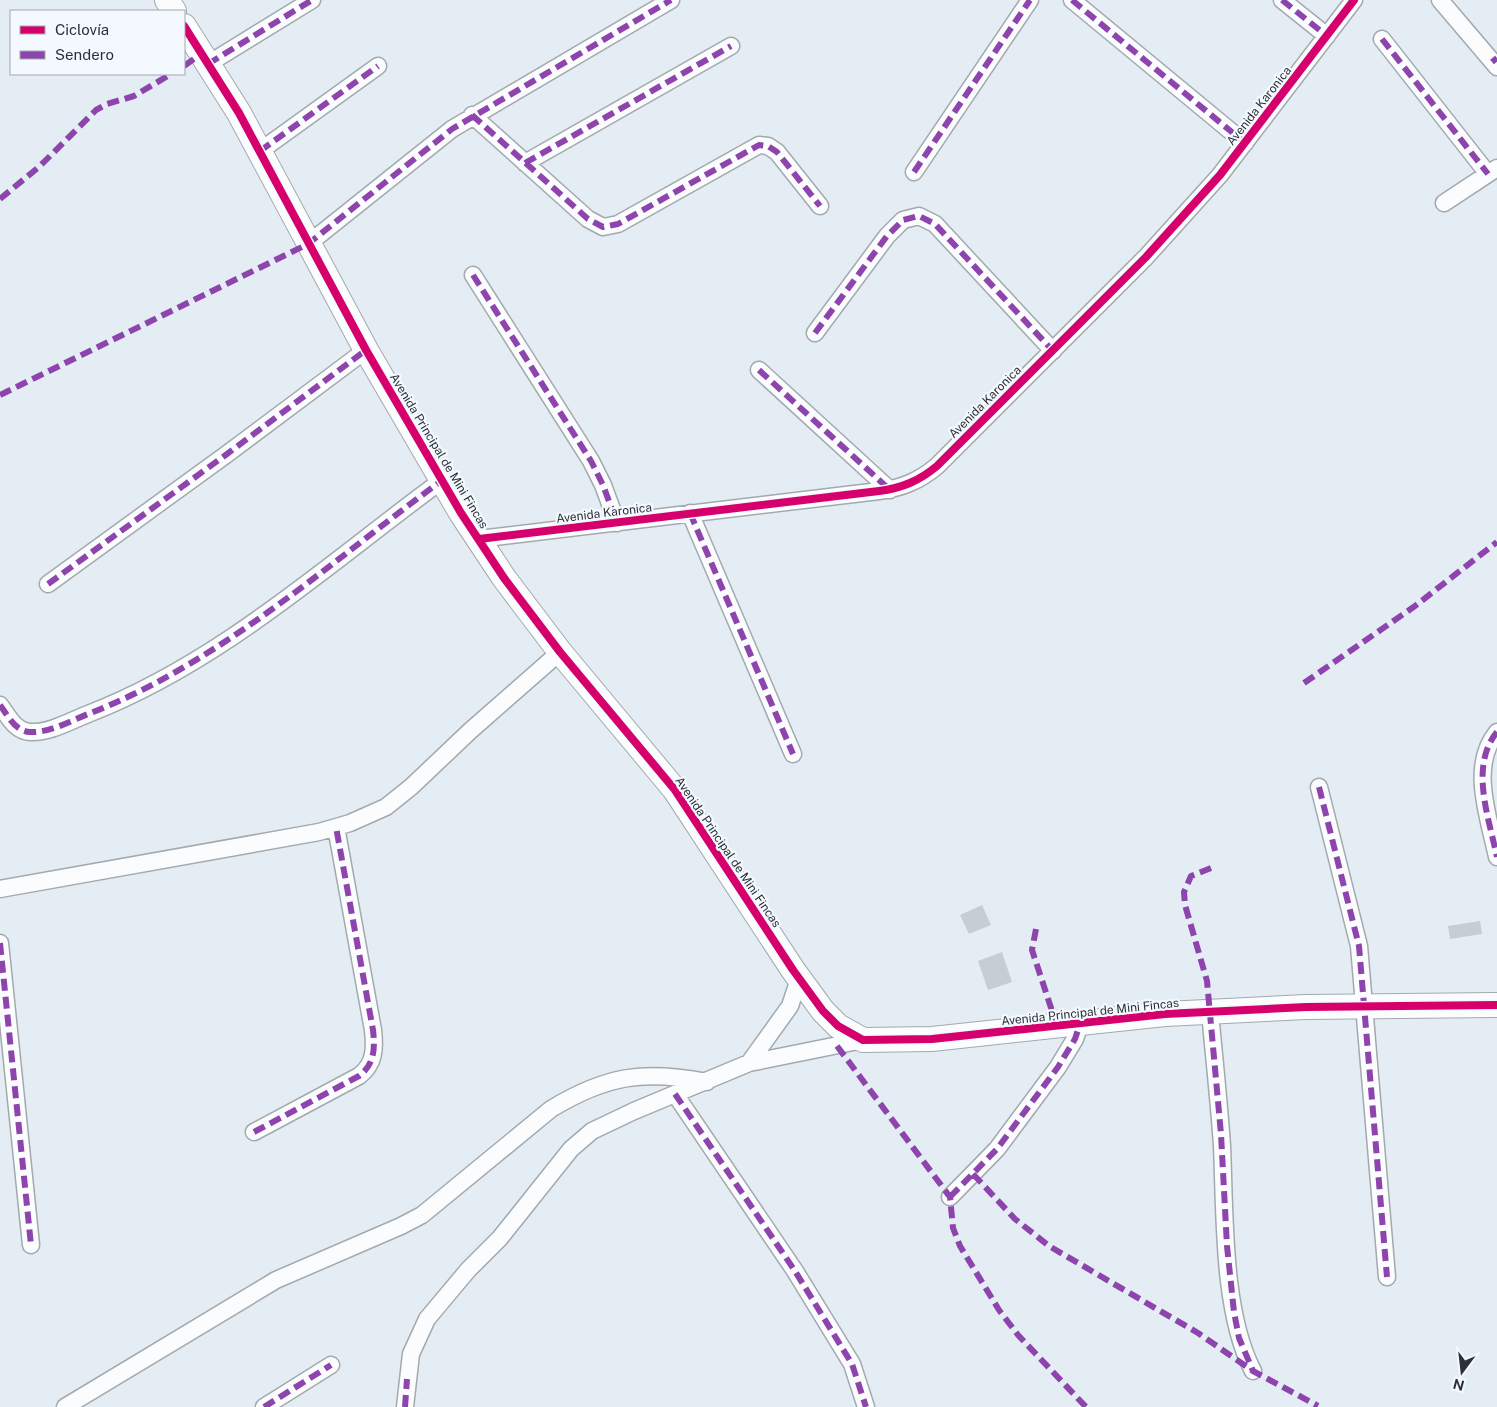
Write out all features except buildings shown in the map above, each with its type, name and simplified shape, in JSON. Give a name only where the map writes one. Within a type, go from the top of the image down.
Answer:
[{"type":"street","points":[[208,64],[312,0]]},
{"type":"street","points":[[308,244],[472,115],[671,0]]},
{"type":"street","points":[[914,172],[1030,0]]},
{"type":"street","points":[[1072,0],[1245,143]]},
{"type":"street","points":[[1282,0],[1327,36]]},
{"type":"street","name":"Avenida Karonica","points":[[479,539],[890,490],[911,484],[937,466],[1146,258],[1220,175],[1354,0]]},
{"type":"street","points":[[1440,0],[1495,62]]},
{"type":"street","name":"Avenida Principal de Mini Fincas","points":[[185,28],[260,151],[366,350],[441,481],[504,578],[560,652],[675,790],[799,979],[823,1011],[838,1026],[862,1040],[932,1039],[1165,1014],[1364,1007],[1497,1005]]},
{"type":"street","points":[[1382,39],[1492,171],[1444,203]]},
{"type":"street","points":[[525,163],[731,46]]},
{"type":"street","points":[[260,151],[378,66]]},
{"type":"street","points":[[472,115],[588,219],[603,227],[618,224],[759,145],[768,146],[777,152],[820,206]]},
{"type":"street","points":[[815,333],[887,236],[903,220],[919,216],[935,224],[1052,351]]},
{"type":"street","points":[[473,275],[591,461],[603,485],[617,523]]},
{"type":"street","points":[[48,584],[366,350]]},
{"type":"street","points":[[759,370],[890,490]]},
{"type":"street","points":[[0,705],[19,729],[29,732],[39,731],[88,714],[146,689],[207,655],[441,481]]},
{"type":"street","points":[[690,513],[793,754]]},
{"type":"street","points":[[0,889],[201,854],[336,827],[369,816],[411,787],[470,731],[560,652]]},
{"type":"street","points":[[1497,732],[1491,739],[1482,765],[1483,783],[1497,857]]},
{"type":"street","points":[[1318,787],[1359,946],[1387,1277]]},
{"type":"street","points":[[254,1132],[359,1076],[367,1070],[374,1054],[373,1030],[336,827]]},
{"type":"street","points":[[0,944],[31,1246]]},
{"type":"street","points":[[748,1063],[790,1006],[799,979]]},
{"type":"street","points":[[1210,1012],[1221,1134],[1227,1246],[1234,1312],[1239,1338],[1253,1371]]},
{"type":"street","points":[[950,1197],[997,1149],[1058,1067],[1075,1039],[1080,1024]]},
{"type":"street","points":[[405,1407],[411,1354],[426,1319],[468,1270],[500,1238],[571,1149],[592,1131],[634,1111],[707,1082],[748,1063],[862,1040]]},
{"type":"street","points":[[65,1407],[276,1280],[401,1226],[422,1215],[552,1109],[576,1095],[609,1081],[640,1076],[675,1076],[707,1082]]},
{"type":"street","points":[[676,1094],[795,1271],[852,1364],[866,1407]]},
{"type":"street","points":[[264,1407],[331,1365]]},
{"type":"marked path","points":[[208,64],[312,0]]},
{"type":"marked path","points":[[0,395],[308,244],[452,129],[671,0]]},
{"type":"marked path","points":[[914,172],[1030,0]]},
{"type":"marked path","points":[[1072,0],[1245,143]]},
{"type":"marked path","points":[[1282,0],[1327,36]]},
{"type":"marked path","points":[[1382,39],[1488,174]]},
{"type":"marked path","points":[[525,163],[731,46]]},
{"type":"marked path","points":[[185,65],[201,54]]},
{"type":"marked path","points":[[1492,62],[1497,58]]},
{"type":"marked path","points":[[260,151],[378,66]]},
{"type":"marked path","points":[[0,199],[40,166],[96,110],[107,104],[134,96],[169,75]]},
{"type":"marked path","points":[[472,115],[588,219],[603,227],[618,224],[759,145],[768,146],[777,152],[820,206]]},
{"type":"marked path","points":[[815,333],[887,236],[903,220],[919,216],[935,224],[1053,351]]},
{"type":"marked path","points":[[473,275],[591,461],[603,485],[617,523]]},
{"type":"marked path","points":[[48,584],[366,350]]},
{"type":"marked path","points":[[759,370],[890,490]]},
{"type":"marked path","points":[[0,705],[12,722],[20,729],[37,732],[60,726],[136,693],[183,668],[272,610],[441,481]]},
{"type":"marked path","points":[[690,513],[793,754]]},
{"type":"marked path","points":[[1304,683],[1415,606],[1497,542]]},
{"type":"marked path","points":[[1497,732],[1484,760],[1483,776],[1486,809],[1497,857]]},
{"type":"marked path","points":[[1319,787],[1359,946],[1387,1277]]},
{"type":"marked path","points":[[254,1132],[359,1076],[368,1066],[373,1055],[373,1030],[336,827]]},
{"type":"marked path","points":[[1211,868],[1191,876],[1184,892],[1185,905],[1207,981],[1221,1134],[1227,1246],[1234,1312],[1239,1338],[1253,1371]]},
{"type":"marked path","points":[[1036,929],[1032,950],[1057,1026]]},
{"type":"marked path","points":[[0,943],[31,1245]]},
{"type":"marked path","points":[[950,1197],[997,1149],[1058,1067],[1075,1039],[1080,1024]]},
{"type":"marked path","points":[[837,1046],[950,1197],[953,1228],[960,1246],[999,1310],[1018,1335],[1086,1407]]},
{"type":"marked path","points":[[675,1094],[795,1271],[852,1364],[866,1407]]},
{"type":"marked path","points":[[973,1174],[1015,1219],[1049,1246],[1198,1333],[1253,1371],[1318,1406]]},
{"type":"marked path","points":[[264,1407],[331,1365]]},
{"type":"marked path","points":[[405,1407],[407,1379]]},
{"type":"cycle path","points":[[479,539],[879,491],[903,486],[924,476],[937,466],[1146,257],[1220,175],[1354,0]]},
{"type":"cycle path","points":[[185,28],[239,113],[366,350],[461,513],[504,578],[560,652],[675,790],[793,970],[823,1011],[838,1026],[863,1040],[932,1039],[1165,1014],[1306,1007],[1497,1005]]}]
